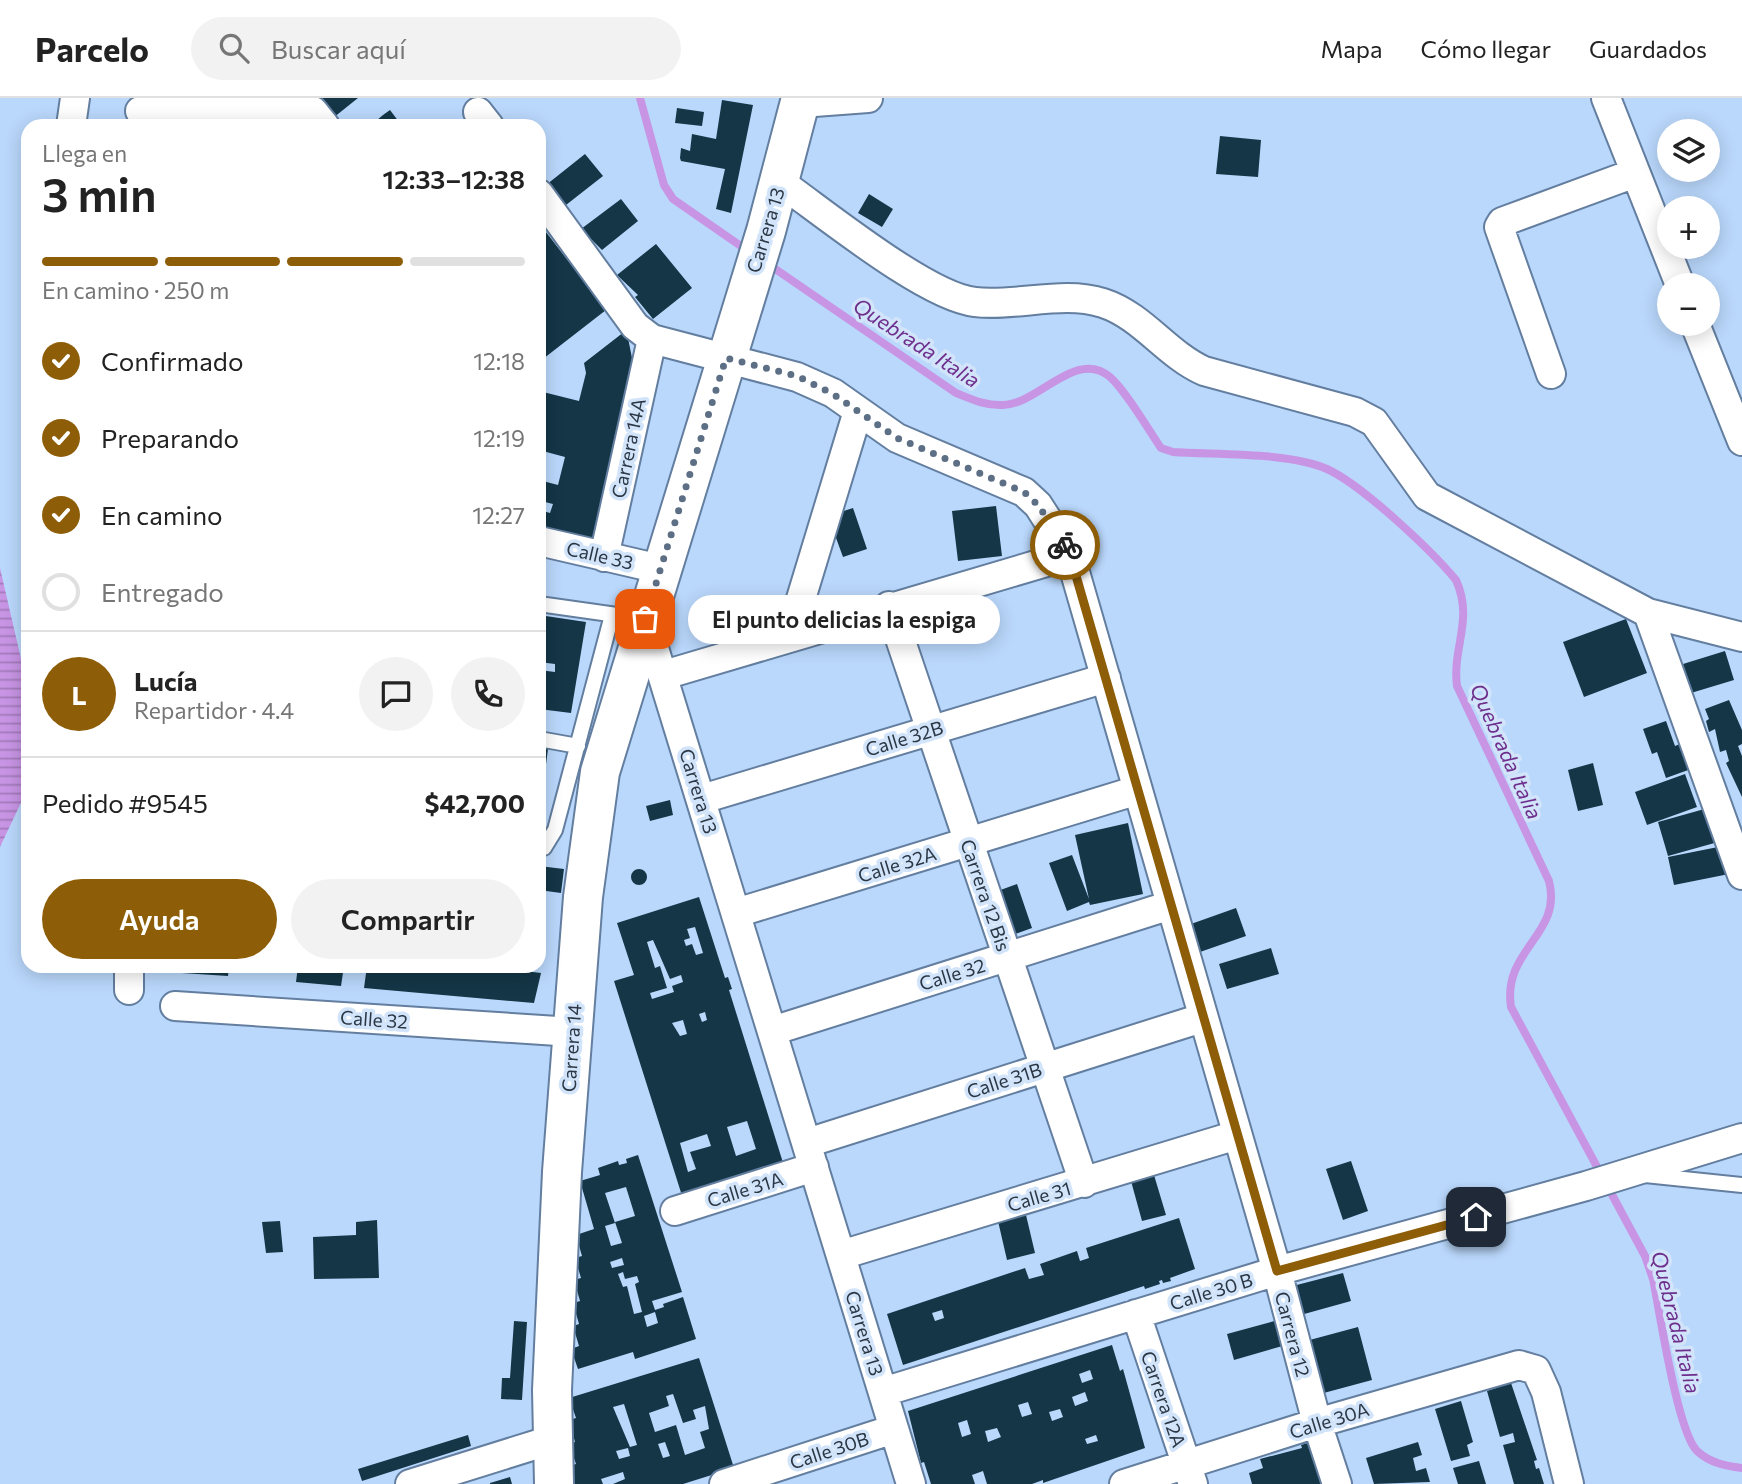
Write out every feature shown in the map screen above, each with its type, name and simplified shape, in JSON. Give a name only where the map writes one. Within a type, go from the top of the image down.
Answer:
[{"type":"main road","name":"Carrera 13","points":[[629,617],[660,569],[766,231],[801,100]]},
{"type":"main road","name":"Carrera 14","points":[[554,1484],[551,1440],[562,1172],[584,885],[600,772],[629,617]]},
{"type":"street","points":[[72,119],[75,98]]},
{"type":"street","points":[[801,100],[868,98]]},
{"type":"street","points":[[1606,98],[1675,273]]},
{"type":"street","points":[[140,112],[319,119]]},
{"type":"street","points":[[1551,374],[1499,228],[1502,222],[1635,173]]},
{"type":"street","points":[[780,182],[940,292],[974,302],[1100,302],[1128,313],[1166,349],[1195,367],[1355,412],[1374,422],[1427,496],[1648,613],[1742,637]]},
{"type":"street","points":[[546,204],[635,326],[652,339],[797,376],[833,394],[858,411],[790,635]]},
{"type":"street","points":[[1700,336],[1742,442]]},
{"type":"street","name":"Carrera 14A","points":[[604,557],[652,339]]},
{"type":"street","name":"Carrera 12","points":[[858,411],[897,438],[1024,492],[1038,505],[1070,555],[1277,1271],[1317,1423],[1337,1484]]},
{"type":"street","name":"Calle 33","points":[[546,543],[660,569]]},
{"type":"street","points":[[664,675],[888,606],[1070,555]]},
{"type":"street","name":"Carrera 12 Bis","points":[[888,606],[1084,1183]]},
{"type":"street","points":[[1648,613],[1742,875]]},
{"type":"street","name":"Carrera 13","points":[[629,617],[664,675],[911,1484]]},
{"type":"street","name":"Calle 32B","points":[[702,799],[1106,678]]},
{"type":"street","name":"Calle 32A","points":[[736,913],[1138,790]]},
{"type":"street","name":"Calle 32","points":[[772,1031],[1171,905]]},
{"type":"street","name":"Calle 32","points":[[175,1006],[573,1032]]},
{"type":"street","name":"Calle 31B","points":[[810,1155],[1044,1068],[1202,1018]]},
{"type":"street","name":"Calle 31","points":[[841,1255],[1237,1135]]},
{"type":"street","name":"Calle 30 B","points":[[883,1392],[1277,1271],[1630,1174],[1742,1138]]},
{"type":"street","name":"Calle 31A","points":[[675,1211],[810,1155]]},
{"type":"street","name":"Carrera 12A","points":[[1136,1314],[1189,1474]]},
{"type":"street","name":"Calle 30A","points":[[1124,1484],[1189,1474],[1317,1423],[1518,1365],[1536,1370],[1546,1392],[1569,1484]]},
{"type":"street","name":"Calle 30B","points":[[724,1484],[894,1429]]},
{"type":"street","points":[[410,1484],[551,1440]]},
{"type":"lane","points":[[546,605],[629,617],[578,746],[555,830],[546,842]]},
{"type":"lane","points":[[546,740],[578,746]]},
{"type":"lane","points":[[1630,1174],[1742,1185]]},
{"type":"shaded area","points":[[0,568],[21,659],[21,803],[0,847]]},
{"type":"building","points":[[166,98],[358,98],[333,118]]},
{"type":"building","points":[[722,100],[753,105],[731,213],[716,209],[725,169],[681,161],[680,158],[681,148],[690,151],[692,134],[716,139]]},
{"type":"building","points":[[677,108],[704,112],[702,126],[675,123]]},
{"type":"building","points":[[390,110],[397,119],[378,119]]},
{"type":"building","points":[[1220,136],[1261,140],[1258,177],[1216,174]]},
{"type":"building","points":[[585,154],[603,176],[566,205],[546,185]]},
{"type":"building","points":[[869,194],[893,209],[882,227],[858,213]]},
{"type":"building","points":[[621,199],[638,221],[602,250],[581,229]]},
{"type":"building","points":[[546,232],[606,310],[546,357]]},
{"type":"building","points":[[656,244],[692,288],[653,319],[635,297],[638,295],[617,275]]},
{"type":"building","points":[[624,332],[628,338],[636,378],[592,551],[546,541],[546,512],[550,513],[553,504],[546,502],[546,482],[558,485],[565,457],[546,452],[546,393],[579,401],[586,373],[584,363]]},
{"type":"building","points":[[996,506],[1002,556],[958,561],[952,511]]},
{"type":"building","points":[[853,508],[867,549],[843,557],[828,516]]},
{"type":"building","points":[[546,616],[586,622],[571,713],[546,710],[546,671],[555,672],[555,664],[546,663]]},
{"type":"building","points":[[1626,619],[1647,673],[1584,697],[1563,642]]},
{"type":"building","points":[[1725,651],[1734,680],[1691,693],[1683,664]]},
{"type":"building","points":[[1729,700],[1742,730],[1742,744],[1738,746],[1742,756],[1742,797],[1726,763],[1729,761],[1726,750],[1720,752],[1715,729],[1709,732],[1706,721],[1709,719],[1705,709]]},
{"type":"building","points":[[1666,721],[1675,746],[1682,743],[1691,769],[1666,778],[1657,752],[1652,754],[1643,729]]},
{"type":"building","points":[[1593,763],[1603,805],[1578,811],[1568,770]]},
{"type":"building","points":[[1685,774],[1697,807],[1647,825],[1635,792]]},
{"type":"building","points":[[670,800],[673,815],[650,821],[646,806]]},
{"type":"building","points":[[1708,808],[1718,842],[1668,856],[1658,822]]},
{"type":"building","points":[[1128,823],[1143,894],[1090,905],[1089,902],[1067,911],[1049,863],[1072,855],[1089,899],[1075,835]]},
{"type":"building","points":[[1723,846],[1729,874],[1674,885],[1668,857]]},
{"type":"building","points":[[546,867],[564,869],[561,893],[546,891]]},
{"type":"building","points":[[636,869],[642,869],[647,877],[645,883],[636,885],[631,880],[631,874]]},
{"type":"building","points":[[1017,884],[1032,928],[1010,936],[995,892]]},
{"type":"building","points":[[699,897],[725,978],[728,977],[732,989],[729,990],[785,1169],[684,1202],[614,981],[634,975],[617,923]],"holes":[[[695,927],[703,953],[696,955],[692,944],[686,946],[684,940],[690,938],[687,929]],[[653,940],[670,979],[681,975],[683,982],[672,986],[674,992],[652,999],[650,993],[667,988],[660,966],[655,968],[647,942]],[[705,1012],[707,1020],[702,1022],[699,1014]],[[683,1020],[687,1034],[680,1036],[672,1023]],[[747,1121],[756,1149],[736,1156],[727,1127]],[[707,1134],[711,1146],[690,1152],[696,1169],[688,1172],[680,1143]]]},
{"type":"building","points":[[1236,908],[1246,936],[1200,952],[1191,924]]},
{"type":"building","points":[[1271,948],[1279,974],[1227,989],[1219,964]]},
{"type":"building","points":[[182,973],[228,973],[228,976]]},
{"type":"building","points":[[297,973],[343,973],[341,986],[296,982]]},
{"type":"building","points":[[366,973],[541,973],[534,1003],[364,988]]},
{"type":"building","points":[[638,1155],[682,1292],[652,1301],[655,1310],[683,1297],[696,1339],[635,1359],[633,1352],[578,1369],[571,1349],[579,1346],[573,1326],[579,1324],[573,1303],[580,1301],[574,1280],[581,1278],[575,1258],[582,1256],[576,1235],[594,1229],[580,1181],[600,1175],[598,1168],[618,1161],[619,1165],[627,1163],[626,1159]],"holes":[[[626,1187],[635,1216],[615,1222],[622,1243],[611,1246],[605,1226],[615,1223],[605,1193]],[[622,1258],[624,1265],[612,1268],[610,1262]],[[623,1272],[625,1279],[637,1276],[639,1282],[635,1284],[642,1312],[634,1314],[627,1286],[623,1287],[618,1274]],[[655,1312],[658,1323],[647,1327],[644,1316]]]},
{"type":"building","points":[[1351,1161],[1368,1211],[1343,1220],[1326,1169]]},
{"type":"building","points":[[1154,1175],[1166,1215],[1142,1221],[1131,1181]]},
{"type":"building","points":[[1026,1215],[1035,1253],[1007,1260],[998,1221]]},
{"type":"building","points":[[1179,1218],[1195,1269],[1170,1278],[1171,1281],[1163,1283],[1162,1280],[1159,1281],[1160,1284],[1145,1289],[1144,1286],[903,1365],[887,1314],[1025,1268],[1029,1279],[1044,1275],[1040,1264],[1077,1251],[1080,1261],[1089,1258],[1086,1248]],"holes":[[[942,1310],[944,1318],[935,1321],[932,1313]]]},
{"type":"building","points":[[377,1220],[379,1278],[314,1279],[313,1237],[356,1235],[356,1222]]},
{"type":"building","points":[[280,1221],[283,1252],[266,1253],[262,1222]]},
{"type":"building","points":[[1343,1273],[1351,1301],[1297,1316],[1289,1287]]},
{"type":"building","points":[[1278,1320],[1286,1345],[1234,1360],[1227,1334]]},
{"type":"building","points":[[514,1321],[527,1322],[522,1400],[501,1399],[502,1378],[510,1378]]},
{"type":"building","points":[[1358,1327],[1372,1380],[1320,1394],[1306,1341]]},
{"type":"building","points":[[1112,1345],[1120,1371],[1123,1369],[1145,1448],[1043,1483],[1043,1480],[1032,1484],[987,1484],[983,1471],[972,1475],[975,1484],[931,1484],[924,1462],[921,1463],[908,1411]],"holes":[[[1090,1370],[1093,1379],[1082,1383],[1079,1374]],[[1085,1392],[1088,1401],[1075,1406],[1072,1397]],[[1028,1402],[1032,1414],[1022,1417],[1018,1405]],[[1060,1409],[1063,1417],[1052,1421],[1049,1412]],[[967,1420],[971,1434],[962,1437],[958,1423]],[[997,1428],[1001,1437],[988,1442],[985,1431]],[[1096,1435],[1098,1441],[1087,1444],[1085,1439]]]},
{"type":"building","points":[[699,1358],[734,1468],[683,1484],[613,1484],[625,1479],[623,1472],[601,1479],[603,1484],[574,1484],[569,1466],[576,1464],[569,1444],[575,1442],[569,1420],[576,1418],[569,1398]],"holes":[[[673,1394],[683,1423],[696,1419],[693,1410],[705,1406],[709,1429],[700,1432],[705,1448],[685,1455],[676,1425],[655,1432],[649,1413],[669,1406],[666,1396]],[[624,1404],[637,1445],[630,1447],[613,1407]],[[665,1442],[670,1456],[663,1458],[658,1444]],[[628,1448],[630,1456],[619,1459],[616,1451]]]},
{"type":"building","points":[[1511,1383],[1537,1460],[1534,1461],[1536,1469],[1539,1468],[1544,1484],[1514,1484],[1503,1445],[1515,1442],[1513,1433],[1500,1437],[1487,1391]]},
{"type":"building","points":[[1461,1401],[1473,1442],[1467,1445],[1470,1456],[1451,1461],[1435,1409]]},
{"type":"building","points":[[468,1435],[471,1446],[362,1481],[358,1469]]},
{"type":"building","points":[[1311,1442],[1327,1484],[1252,1484],[1249,1473],[1263,1468],[1260,1459],[1302,1448],[1301,1445]]},
{"type":"building","points":[[1418,1442],[1422,1455],[1413,1458],[1416,1471],[1426,1468],[1430,1482],[1374,1484],[1366,1458]]},
{"type":"building","points":[[1479,1461],[1486,1484],[1458,1484],[1453,1468]]},
{"type":"building","points":[[510,1477],[512,1484],[490,1484],[490,1483]]},
{"type":"waterway","name":"Quebrada Italia","points":[[640,98],[664,185],[673,199],[748,251]]},
{"type":"waterway","name":"Quebrada Italia","points":[[768,264],[956,393],[973,400],[997,405],[1017,402],[1071,373],[1084,369],[1097,370],[1110,377],[1123,391],[1161,448],[1173,452],[1273,457],[1327,469],[1342,477],[1395,519],[1456,580],[1463,608],[1457,686],[1549,881],[1551,900],[1548,915],[1515,970],[1511,987],[1511,1007],[1645,1256],[1653,1279],[1676,1396],[1690,1439],[1697,1451],[1707,1458],[1742,1468]]},
{"type":"way so far","points":[[645,619],[726,358],[797,376],[833,394],[897,438],[947,462],[1024,492],[1038,505],[1065,545]]},
{"type":"place","name":"El punto delicias la espiga","points":[[645,619]]},
{"type":"route","points":[[1065,545],[1277,1271],[1476,1217]]}]
